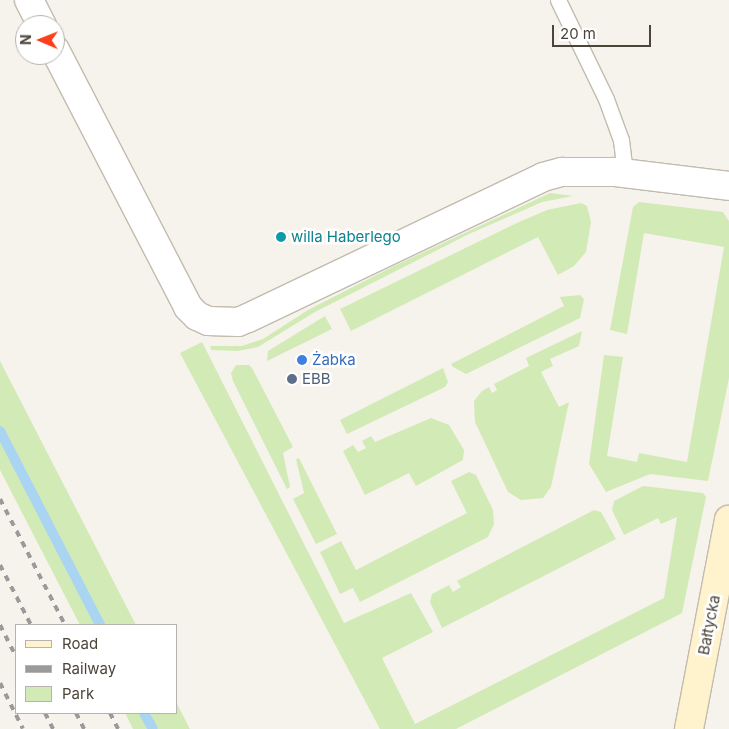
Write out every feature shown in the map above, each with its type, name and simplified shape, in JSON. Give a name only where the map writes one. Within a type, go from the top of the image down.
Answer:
[{"type":"street","points":[[29,0],[37,15]]},
{"type":"street","points":[[63,65],[188,307],[197,316],[208,321],[248,318],[543,177],[583,170],[625,173],[729,186]]},
{"type":"street","name":"Bałtycka","points":[[688,729],[729,520]]},
{"type":"lane","points":[[558,0],[606,99],[621,140],[625,173]]},
{"type":"green space","points":[[550,193],[573,196],[542,202],[469,234],[315,312],[258,347],[237,351],[211,350],[210,346],[242,346],[263,339],[308,310],[392,267]]},
{"type":"green space","points":[[639,202],[723,212],[729,221],[729,378],[708,481],[650,474],[606,492],[589,464],[604,355],[623,357],[607,456],[637,462],[639,453],[687,462],[724,247],[644,233],[627,334],[610,330],[633,207]]},
{"type":"green space","points":[[581,203],[587,206],[591,222],[586,252],[574,266],[558,275],[538,237],[351,331],[340,309],[519,222],[547,210]]},
{"type":"green space","points":[[580,295],[584,299],[580,318],[466,374],[451,364],[564,306],[560,297]]},
{"type":"green space","points":[[325,316],[332,329],[267,361],[268,351]]},
{"type":"green space","points":[[582,331],[579,346],[550,359],[553,366],[541,372],[559,407],[569,402],[551,487],[543,498],[521,500],[508,492],[475,422],[474,401],[482,391],[489,387],[492,393],[497,390],[494,384],[529,366],[526,358]]},
{"type":"green space","points":[[202,342],[344,623],[411,593],[433,632],[382,658],[415,724],[664,598],[677,517],[661,524],[658,518],[624,535],[612,510],[614,501],[643,486],[703,493],[706,497],[682,613],[456,729],[380,729],[180,353]]},
{"type":"green space","points":[[0,361],[135,624],[79,624],[0,470]]},
{"type":"green space","points":[[236,365],[249,365],[252,368],[293,447],[283,453],[290,487],[287,489],[233,381],[231,373]]},
{"type":"green space","points":[[443,368],[448,382],[445,387],[347,434],[340,420]]},
{"type":"green space","points":[[431,418],[449,425],[464,450],[463,460],[416,486],[409,473],[365,495],[343,451],[353,445],[358,452],[366,448],[362,441],[371,436],[375,442]]},
{"type":"green space","points":[[299,458],[337,534],[316,544],[293,499],[304,493],[296,459]]},
{"type":"green space","points":[[469,472],[476,475],[493,510],[494,524],[488,537],[360,602],[353,588],[340,594],[320,552],[341,541],[356,570],[467,513],[451,481]]},
{"type":"green space","points":[[594,510],[601,512],[616,539],[442,628],[430,602],[432,594],[449,585],[453,592],[461,587],[457,581]]},
{"type":"green space","points":[[178,706],[190,729],[133,729],[126,714],[178,714]]},
{"type":"waterway","points":[[0,431],[99,624]]},
{"type":"waterway","points":[[145,714],[153,729]]},
{"type":"railway","points":[[0,499],[64,624]]},
{"type":"railway","points":[[0,565],[30,624]]},
{"type":"railway","points":[[0,625],[15,655]]},
{"type":"railway","points":[[0,683],[15,713]]},
{"type":"railway","points":[[16,714],[23,729]]},
{"type":"railway","points":[[46,714],[53,729]]},
{"type":"railway","points":[[76,714],[84,729]]},
{"type":"railway","points":[[110,714],[118,729]]},
{"type":"place","name":"willa Haberlego","points":[[281,237]]},
{"type":"place","name":"Żabka","points":[[302,360]]},
{"type":"place","name":"EBB","points":[[292,379]]}]
